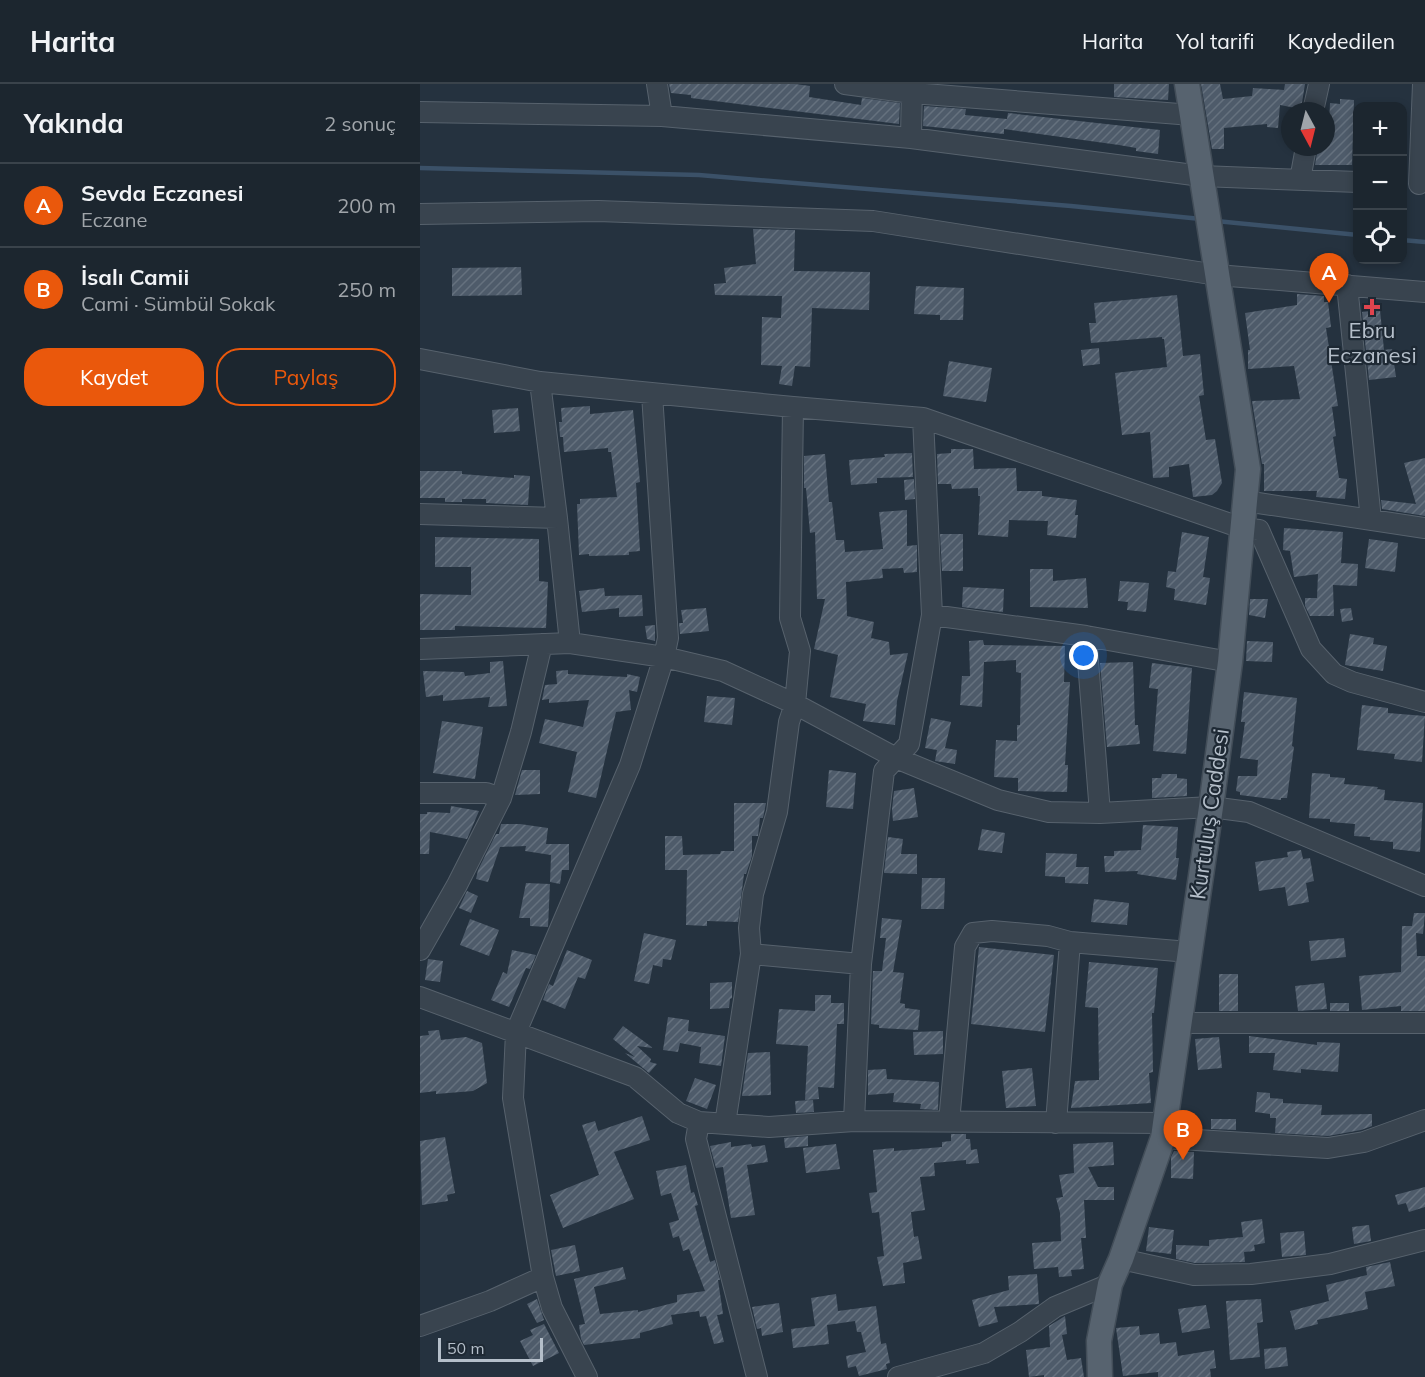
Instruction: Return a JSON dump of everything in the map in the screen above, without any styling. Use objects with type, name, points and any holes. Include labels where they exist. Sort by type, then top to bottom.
[{"type":"main road","name":"Kurtuluş Caddesi","points":[[1100,1377],[1099,1341],[1110,1284],[1121,1259],[1164,1131],[1230,662],[1248,469],[1187,84]]},
{"type":"street","points":[[657,84],[662,116]]},
{"type":"street","points":[[845,84],[912,88],[1192,115]]},
{"type":"street","points":[[1315,102],[1319,84]]},
{"type":"street","points":[[1415,184],[1423,84]]},
{"type":"street","points":[[911,138],[912,88]]},
{"type":"street","points":[[420,112],[662,116],[911,138],[1203,185],[1300,180],[1353,182]]},
{"type":"street","points":[[1300,180],[1304,156]]},
{"type":"street","points":[[420,214],[598,211],[873,221],[1217,275],[1425,292]]},
{"type":"street","points":[[1347,285],[1371,520]]},
{"type":"street","points":[[420,359],[540,382],[923,418],[1242,528],[1260,530],[1311,649],[1334,674],[1352,682],[1425,702]]},
{"type":"street","points":[[540,382],[570,643]]},
{"type":"street","points":[[586,1377],[552,1308],[543,1277],[513,1098],[516,1032],[630,765],[664,657],[668,638],[652,394]]},
{"type":"street","points":[[725,1124],[751,954],[749,928],[753,894],[777,812],[789,722],[795,704],[800,651],[790,618],[793,407]]},
{"type":"street","points":[[854,1121],[861,964],[884,771],[909,744],[932,615],[923,418]]},
{"type":"street","points":[[1245,501],[1425,528]]},
{"type":"street","points":[[420,514],[557,518]]},
{"type":"street","points":[[932,615],[1086,636],[1230,662]]},
{"type":"street","points":[[1086,636],[1100,813]]},
{"type":"street","points":[[420,649],[570,643],[664,657],[723,671],[795,704],[896,758],[998,800],[1049,812],[1100,813],[1211,807],[1249,812],[1425,886]]},
{"type":"street","points":[[420,950],[458,885],[501,798],[521,732],[542,644]]},
{"type":"street","points":[[420,793],[486,793],[501,798]]},
{"type":"street","points":[[949,1122],[965,947],[973,933],[1048,936],[1070,942],[1189,952]]},
{"type":"street","points":[[1056,1123],[1070,942]]},
{"type":"street","points":[[751,954],[861,964]]},
{"type":"street","points":[[420,997],[634,1077],[678,1113],[699,1122],[770,1127],[854,1121],[1056,1123],[1164,1131],[1328,1148],[1364,1142],[1425,1120]]},
{"type":"street","points":[[1179,1023],[1425,1023]]},
{"type":"street","points":[[699,1122],[696,1139],[757,1377]]},
{"type":"street","points":[[1121,1259],[1194,1275],[1251,1274],[1330,1264],[1425,1240]]},
{"type":"street","points":[[420,1326],[490,1301],[543,1277]]},
{"type":"street","points":[[898,1377],[984,1353],[1020,1332],[1055,1306],[1110,1284]]},
{"type":"building","points":[[669,84],[810,86],[809,97],[861,105],[862,98],[900,103],[899,124],[691,98],[691,95],[671,93]]},
{"type":"building","points":[[1114,84],[1169,84],[1168,100],[1114,97]]},
{"type":"building","points":[[1201,84],[1220,84],[1223,99],[1252,96],[1253,88],[1284,90],[1285,84],[1305,84],[1302,102],[1281,102],[1278,128],[1267,127],[1267,124],[1224,128],[1224,149],[1212,149]]},
{"type":"building","points":[[1340,99],[1354,100],[1352,165],[1315,165],[1316,156],[1335,156],[1335,104],[1340,104]]},
{"type":"building","points":[[924,106],[966,109],[965,115],[1007,119],[1008,113],[1160,130],[1158,154],[1136,151],[1136,148],[1119,145],[1004,129],[1004,134],[923,126]]},
{"type":"building","points":[[753,229],[795,230],[794,271],[870,272],[869,310],[812,308],[810,367],[795,366],[792,386],[779,384],[782,366],[761,365],[762,317],[781,318],[782,296],[715,295],[714,284],[726,283],[724,268],[756,264]]},
{"type":"building","points":[[521,267],[522,295],[452,296],[452,268]]},
{"type":"building","points":[[916,286],[964,288],[963,320],[940,320],[940,315],[914,314]]},
{"type":"building","points":[[1297,294],[1324,296],[1324,302],[1328,302],[1331,327],[1326,328],[1338,406],[1332,407],[1336,436],[1333,437],[1339,478],[1347,479],[1345,499],[1316,497],[1317,491],[1264,491],[1264,464],[1262,464],[1252,401],[1300,399],[1294,366],[1248,369],[1248,350],[1250,350],[1245,313],[1297,305]]},
{"type":"building","points":[[1177,295],[1183,356],[1200,354],[1204,395],[1199,396],[1206,440],[1215,439],[1222,483],[1212,495],[1193,497],[1189,464],[1169,467],[1169,477],[1153,478],[1150,432],[1122,435],[1115,373],[1167,367],[1164,339],[1162,337],[1091,343],[1089,323],[1096,323],[1094,303]]},
{"type":"building","points":[[1380,310],[1384,350],[1392,349],[1396,377],[1369,380],[1362,312]]},
{"type":"building","points":[[1099,348],[1100,364],[1083,366],[1081,350]]},
{"type":"building","points":[[949,361],[992,368],[986,402],[943,396]]},
{"type":"building","points":[[590,406],[590,414],[633,410],[640,482],[636,483],[640,551],[629,552],[629,555],[579,555],[577,504],[580,504],[580,499],[617,497],[611,452],[608,452],[608,448],[564,452],[563,437],[560,437],[561,408]]},
{"type":"building","points":[[518,408],[520,431],[494,433],[492,410]]},
{"type":"building","points":[[951,449],[973,449],[974,469],[1016,468],[1017,491],[1042,491],[1042,496],[1077,500],[1076,538],[1047,535],[1048,521],[1009,520],[1008,537],[978,535],[980,496],[978,496],[978,488],[952,489],[951,484],[938,484],[937,454],[951,453]]},
{"type":"building","points":[[912,453],[913,477],[877,478],[877,483],[851,485],[849,460],[885,457],[884,454]]},
{"type":"building","points":[[825,454],[829,502],[832,502],[836,540],[844,540],[845,552],[883,549],[879,512],[907,510],[907,546],[917,545],[917,572],[904,573],[903,568],[882,569],[883,578],[846,582],[847,616],[874,622],[871,638],[889,642],[890,655],[908,653],[897,701],[895,725],[863,721],[866,704],[830,697],[838,655],[814,649],[825,599],[817,599],[815,532],[810,533],[806,488],[804,488],[804,456]]},
{"type":"building","points":[[1425,458],[1425,516],[1382,509],[1381,500],[1416,504],[1404,463]]},
{"type":"building","points":[[420,471],[462,471],[462,474],[514,478],[514,475],[530,476],[528,505],[486,503],[486,499],[445,502],[445,498],[420,498]]},
{"type":"building","points":[[914,479],[915,499],[905,500],[904,480]]},
{"type":"building","points":[[1284,528],[1343,532],[1341,563],[1358,564],[1357,586],[1333,585],[1334,616],[1310,616],[1305,606],[1305,598],[1317,598],[1318,574],[1294,577],[1290,551],[1283,550]]},
{"type":"building","points":[[1182,532],[1209,537],[1203,577],[1210,578],[1206,605],[1174,600],[1175,589],[1166,587],[1168,571],[1176,572]]},
{"type":"building","points":[[940,534],[963,534],[963,571],[942,571]]},
{"type":"building","points":[[435,537],[539,539],[539,581],[548,582],[546,628],[455,626],[455,630],[420,630],[420,594],[471,595],[471,567],[435,567]]},
{"type":"building","points":[[1369,539],[1398,543],[1395,572],[1365,568]]},
{"type":"building","points":[[1030,569],[1053,569],[1053,581],[1086,578],[1088,608],[1030,607]]},
{"type":"building","points":[[1120,581],[1149,583],[1146,612],[1127,610],[1128,602],[1118,601]]},
{"type":"building","points":[[963,587],[1004,589],[1003,612],[962,607]]},
{"type":"building","points":[[604,588],[605,596],[642,595],[643,616],[619,617],[619,608],[582,612],[579,591]]},
{"type":"building","points":[[1250,599],[1268,599],[1265,618],[1249,615]]},
{"type":"building","points":[[706,608],[709,631],[680,634],[679,623],[683,623],[681,610]]},
{"type":"building","points":[[1351,608],[1353,620],[1342,622],[1340,609]]},
{"type":"building","points":[[655,625],[655,641],[647,639],[645,626]]},
{"type":"building","points":[[1350,634],[1374,638],[1373,644],[1387,646],[1383,671],[1345,665]]},
{"type":"building","points":[[983,640],[984,645],[1065,646],[1064,682],[1070,682],[1065,765],[1068,765],[1067,792],[1018,791],[1018,778],[994,777],[996,740],[1017,741],[1017,725],[1020,725],[1021,673],[1016,672],[1016,660],[984,662],[982,707],[960,705],[962,676],[970,676],[969,641]]},
{"type":"building","points":[[1247,641],[1273,642],[1272,662],[1246,661]]},
{"type":"building","points":[[503,661],[507,706],[488,707],[490,697],[443,701],[443,695],[426,697],[423,671],[464,672],[465,676],[490,673],[490,662]]},
{"type":"building","points":[[1133,662],[1135,725],[1138,725],[1140,744],[1107,747],[1100,663]]},
{"type":"building","points":[[1152,663],[1192,668],[1186,754],[1153,751],[1158,689],[1149,688]]},
{"type":"building","points":[[568,670],[568,674],[627,677],[627,674],[640,677],[637,692],[629,690],[631,710],[616,712],[596,798],[568,792],[577,752],[539,743],[545,719],[583,727],[589,700],[549,703],[549,699],[542,700],[545,685],[557,684],[556,671]]},
{"type":"building","points":[[1244,692],[1297,698],[1292,746],[1294,747],[1287,798],[1281,798],[1281,800],[1240,795],[1240,792],[1236,791],[1238,776],[1257,776],[1258,760],[1240,758],[1245,722],[1241,722]]},
{"type":"building","points":[[707,696],[735,698],[732,725],[704,722]]},
{"type":"building","points":[[1362,705],[1388,708],[1388,713],[1425,716],[1422,762],[1394,759],[1395,754],[1357,750]]},
{"type":"building","points":[[931,718],[951,722],[945,748],[957,750],[955,764],[935,761],[937,750],[925,748]]},
{"type":"building","points":[[442,721],[483,727],[475,779],[433,773]]},
{"type":"building","points":[[522,770],[540,770],[540,794],[515,795]]},
{"type":"building","points":[[829,770],[856,773],[853,809],[826,807]]},
{"type":"building","points":[[1312,773],[1345,778],[1344,784],[1378,787],[1377,789],[1385,790],[1384,800],[1423,803],[1420,852],[1393,849],[1393,842],[1354,836],[1355,824],[1309,818]]},
{"type":"building","points":[[1162,774],[1177,774],[1177,778],[1187,779],[1187,796],[1152,798],[1152,778],[1161,778]]},
{"type":"building","points":[[914,788],[918,817],[893,821],[894,791]]},
{"type":"building","points":[[734,803],[766,803],[763,818],[760,818],[758,836],[752,836],[752,856],[746,874],[744,874],[738,922],[707,921],[707,926],[686,925],[687,870],[665,870],[665,836],[682,836],[683,855],[720,854],[721,851],[734,851]]},
{"type":"building","points":[[451,806],[479,811],[467,839],[430,832],[429,854],[420,854],[420,814],[450,813]]},
{"type":"building","points":[[501,824],[548,828],[546,844],[569,844],[569,870],[562,870],[560,884],[550,882],[551,855],[525,851],[526,846],[500,847],[488,882],[476,879],[478,870],[496,834],[499,834]]},
{"type":"building","points":[[1143,825],[1178,827],[1176,858],[1179,858],[1176,880],[1137,874],[1138,871],[1105,872],[1104,856],[1114,856],[1114,851],[1141,850]]},
{"type":"building","points":[[982,829],[1005,833],[1002,853],[978,850]]},
{"type":"building","points":[[888,837],[903,839],[901,854],[917,854],[917,874],[884,873]]},
{"type":"building","points":[[1301,850],[1303,859],[1310,858],[1314,881],[1306,883],[1309,902],[1288,906],[1285,887],[1259,891],[1255,862],[1288,857],[1287,852]]},
{"type":"building","points":[[1046,853],[1077,854],[1076,867],[1089,867],[1088,884],[1065,883],[1065,877],[1045,876]]},
{"type":"building","points":[[922,878],[945,878],[944,909],[921,909]]},
{"type":"building","points":[[526,883],[550,884],[548,927],[530,926],[530,918],[519,918]]},
{"type":"building","points":[[467,891],[478,896],[471,913],[459,908]]},
{"type":"building","points":[[1094,899],[1129,903],[1127,925],[1091,922]]},
{"type":"building","points":[[1414,913],[1425,913],[1423,934],[1416,933],[1417,956],[1425,956],[1425,1011],[1401,1011],[1401,1006],[1362,1010],[1359,976],[1401,972],[1402,926],[1412,926]]},
{"type":"building","points":[[882,918],[902,920],[893,972],[904,973],[900,1003],[905,1004],[905,1008],[920,1010],[918,1030],[879,1028],[879,1025],[871,1024],[873,971],[882,971],[886,938],[880,938]]},
{"type":"building","points":[[470,919],[499,930],[489,956],[460,945]]},
{"type":"building","points":[[644,933],[676,940],[671,960],[663,959],[662,967],[653,965],[649,984],[634,981]]},
{"type":"building","points":[[1344,938],[1346,957],[1311,961],[1309,941]]},
{"type":"building","points":[[979,947],[1054,955],[1045,1032],[971,1024]]},
{"type":"building","points":[[512,950],[536,955],[530,969],[526,968],[509,1007],[491,1000],[503,972],[507,974]]},
{"type":"building","points":[[567,950],[592,960],[585,979],[578,977],[565,1009],[543,1000],[549,984],[553,986]]},
{"type":"building","points":[[428,959],[443,961],[440,982],[425,980]]},
{"type":"building","points":[[1089,962],[1158,968],[1154,1013],[1152,1013],[1153,1072],[1149,1073],[1151,1103],[1071,1108],[1075,1081],[1099,1080],[1098,1008],[1085,1007]]},
{"type":"building","points":[[1219,974],[1238,974],[1238,1011],[1219,1011]]},
{"type":"building","points":[[732,982],[732,998],[729,1008],[710,1009],[710,983]]},
{"type":"building","points":[[1324,983],[1327,1009],[1298,1011],[1295,986]]},
{"type":"building","points":[[815,995],[831,995],[831,1003],[844,1003],[844,1024],[837,1024],[834,1088],[818,1087],[819,1099],[805,1100],[808,1046],[776,1044],[779,1009],[815,1011]]},
{"type":"building","points":[[1330,1003],[1349,1003],[1349,1011],[1330,1011]]},
{"type":"building","points":[[668,1017],[689,1020],[688,1031],[725,1036],[721,1066],[699,1063],[701,1047],[680,1043],[678,1052],[663,1050]]},
{"type":"building","points":[[623,1026],[653,1048],[637,1046],[651,1059],[650,1062],[657,1064],[649,1073],[625,1053],[635,1057],[613,1039]]},
{"type":"building","points":[[439,1030],[441,1040],[466,1037],[482,1043],[487,1083],[473,1091],[420,1093],[420,1036],[429,1035],[428,1031]]},
{"type":"building","points":[[943,1031],[943,1054],[914,1055],[913,1032]]},
{"type":"building","points":[[1249,1036],[1317,1045],[1317,1042],[1340,1043],[1338,1072],[1301,1069],[1301,1073],[1273,1070],[1275,1053],[1249,1053]]},
{"type":"building","points":[[1219,1037],[1222,1068],[1198,1070],[1195,1039]]},
{"type":"building","points":[[770,1052],[771,1095],[742,1096],[748,1053]]},
{"type":"building","points":[[1032,1068],[1036,1106],[1006,1108],[1002,1071]]},
{"type":"building","points":[[886,1069],[887,1079],[939,1082],[938,1110],[920,1109],[921,1104],[893,1102],[894,1093],[868,1095],[868,1070]]},
{"type":"building","points":[[695,1078],[716,1085],[707,1109],[686,1101]]},
{"type":"building","points":[[1257,1092],[1270,1093],[1270,1098],[1283,1099],[1283,1103],[1322,1105],[1321,1115],[1372,1114],[1372,1126],[1328,1136],[1275,1133],[1276,1118],[1270,1118],[1270,1114],[1255,1112]]},
{"type":"building","points":[[813,1100],[814,1112],[796,1113],[795,1101]]},
{"type":"building","points":[[642,1116],[650,1140],[614,1152],[634,1199],[563,1228],[550,1195],[599,1175],[582,1125],[595,1121],[598,1131]]},
{"type":"building","points":[[1211,1119],[1236,1119],[1236,1130],[1211,1129]]},
{"type":"building","points":[[951,1134],[966,1134],[966,1139],[970,1139],[971,1150],[977,1149],[979,1163],[966,1164],[966,1160],[934,1163],[935,1176],[920,1177],[925,1210],[911,1212],[914,1237],[918,1236],[922,1259],[903,1263],[905,1283],[883,1286],[877,1257],[884,1256],[879,1212],[872,1213],[869,1193],[877,1192],[873,1150],[894,1148],[894,1151],[942,1147],[942,1142],[951,1141]]},
{"type":"building","points":[[808,1136],[808,1146],[785,1148],[784,1138]]},
{"type":"building","points":[[445,1137],[455,1193],[447,1195],[448,1201],[422,1205],[420,1141]]},
{"type":"building","points":[[731,1142],[731,1147],[751,1144],[752,1147],[765,1145],[768,1162],[747,1165],[755,1215],[731,1218],[723,1167],[716,1168],[710,1146]]},
{"type":"building","points":[[1113,1142],[1114,1165],[1088,1167],[1098,1187],[1114,1187],[1114,1200],[1084,1200],[1086,1238],[1081,1238],[1084,1269],[1071,1270],[1072,1276],[1059,1277],[1058,1267],[1034,1269],[1032,1243],[1061,1241],[1060,1213],[1056,1198],[1063,1197],[1059,1175],[1074,1173],[1073,1144]]},
{"type":"building","points":[[836,1144],[840,1169],[806,1173],[803,1148]]},
{"type":"building","points":[[1174,1151],[1194,1152],[1193,1179],[1171,1178],[1171,1157]]},
{"type":"building","points":[[686,1165],[691,1193],[694,1192],[698,1205],[695,1206],[710,1262],[715,1260],[720,1280],[718,1280],[723,1314],[717,1315],[724,1342],[714,1344],[706,1316],[700,1317],[699,1311],[671,1315],[673,1324],[640,1333],[640,1338],[584,1345],[579,1325],[585,1324],[574,1279],[623,1267],[626,1279],[594,1287],[600,1314],[638,1310],[638,1312],[677,1302],[677,1295],[705,1291],[689,1249],[683,1251],[679,1236],[673,1238],[669,1223],[679,1220],[671,1193],[661,1196],[656,1171]]},
{"type":"building","points":[[1425,1187],[1425,1207],[1409,1212],[1406,1203],[1398,1205],[1395,1195]]},
{"type":"building","points":[[1262,1219],[1265,1243],[1254,1245],[1255,1251],[1244,1252],[1245,1262],[1195,1263],[1176,1259],[1176,1245],[1209,1246],[1209,1240],[1243,1237],[1241,1222]]},
{"type":"building","points":[[1369,1225],[1371,1241],[1354,1244],[1352,1227]]},
{"type":"building","points":[[1149,1227],[1174,1230],[1171,1254],[1146,1251]]},
{"type":"building","points":[[1304,1231],[1306,1255],[1282,1257],[1280,1233]]},
{"type":"building","points":[[575,1245],[580,1271],[556,1276],[551,1250]]},
{"type":"building","points":[[1390,1262],[1395,1286],[1365,1292],[1368,1309],[1317,1320],[1318,1324],[1295,1330],[1290,1311],[1329,1301],[1326,1285],[1367,1275],[1366,1267]]},
{"type":"building","points":[[1037,1274],[1039,1304],[994,1307],[998,1322],[979,1327],[972,1300],[1009,1290],[1008,1276]]},
{"type":"building","points":[[836,1294],[838,1311],[876,1306],[881,1344],[886,1343],[890,1363],[886,1364],[887,1369],[859,1376],[856,1366],[848,1368],[846,1356],[866,1352],[861,1332],[857,1332],[855,1321],[827,1325],[829,1344],[793,1348],[791,1329],[815,1326],[811,1298]]},
{"type":"building","points":[[537,1299],[544,1320],[537,1323],[527,1304]]},
{"type":"building","points":[[1261,1299],[1263,1322],[1257,1323],[1260,1357],[1230,1360],[1226,1301]]},
{"type":"building","points":[[779,1303],[783,1332],[762,1336],[761,1328],[757,1329],[752,1307]]},
{"type":"building","points":[[1206,1305],[1210,1328],[1182,1333],[1178,1309]]},
{"type":"building","points":[[1065,1316],[1067,1334],[1062,1335],[1067,1360],[1081,1358],[1084,1377],[1044,1377],[1044,1375],[1029,1377],[1026,1350],[1050,1347],[1049,1326]]},
{"type":"building","points":[[544,1324],[559,1353],[533,1366],[520,1341],[533,1335],[530,1330]]},
{"type":"building","points":[[1139,1326],[1140,1335],[1159,1333],[1160,1344],[1176,1342],[1178,1356],[1214,1350],[1216,1368],[1210,1369],[1211,1377],[1158,1377],[1158,1372],[1123,1376],[1116,1328]]},
{"type":"building","points":[[1286,1347],[1288,1366],[1265,1369],[1264,1349]]},
{"type":"waterway","points":[[420,168],[699,175],[1201,219]]},
{"type":"waterway","points":[[1216,221],[1353,235]]},
{"type":"waterway","points":[[1407,240],[1425,242]]},
{"type":"place","name":"Sevda Eczanesi","points":[[1329,303]]},
{"type":"place","name":"Ebru Eczanesi","points":[[1372,307]]},
{"type":"place","name":"İsalı Camii","points":[[1183,1160]]}]
